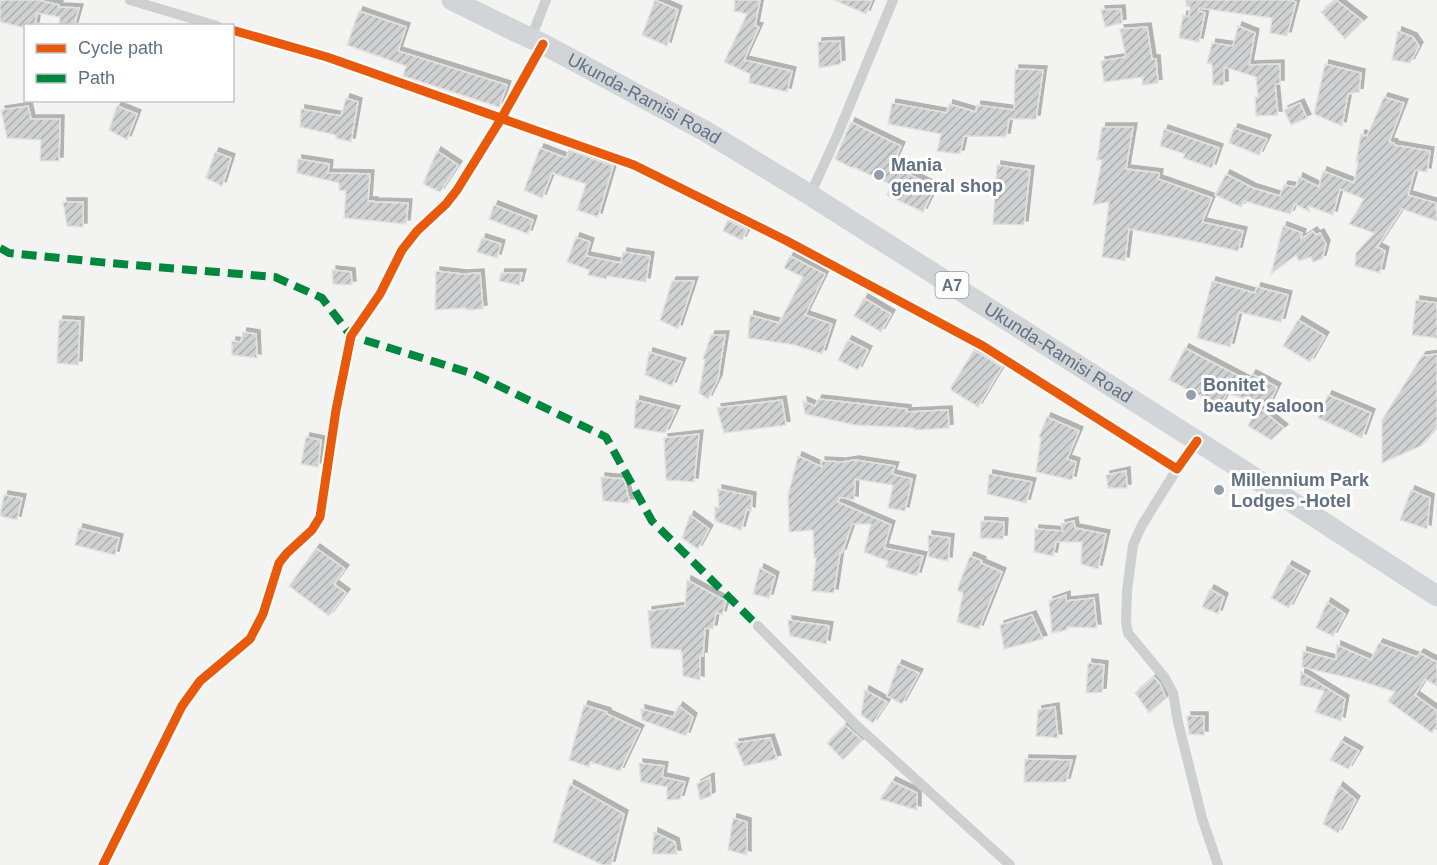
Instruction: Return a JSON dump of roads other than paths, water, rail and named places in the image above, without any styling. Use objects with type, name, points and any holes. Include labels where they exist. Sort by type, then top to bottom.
[{"type":"highway","name":"Ukunda-Ramisi Road","points":[[452,0],[537,41],[705,131],[810,195],[1437,596]]},
{"type":"street","points":[[130,0],[210,24]]},
{"type":"street","points":[[103,865],[183,706],[200,681],[250,639],[262,614],[279,563],[312,530],[320,517],[336,410],[351,336],[380,294],[402,250],[417,231],[458,190],[501,119],[537,41],[546,0]]},
{"type":"street","points":[[810,195],[893,0]]},
{"type":"street","points":[[234,31],[327,57],[634,165],[787,241],[983,346],[1177,469]]},
{"type":"street","points":[[1197,441],[1142,525],[1133,545],[1127,591],[1126,622],[1128,633],[1165,678],[1173,693],[1202,818],[1218,865]]},
{"type":"street","points":[[758,626],[857,726],[1010,865]]},
{"type":"place","name":"Mania general shop","points":[[879,175]]},
{"type":"place","name":"Bonitet beauty saloon","points":[[1191,395]]},
{"type":"place","name":"Millennium Park Lodges -Hotel","points":[[1219,490]]}]
